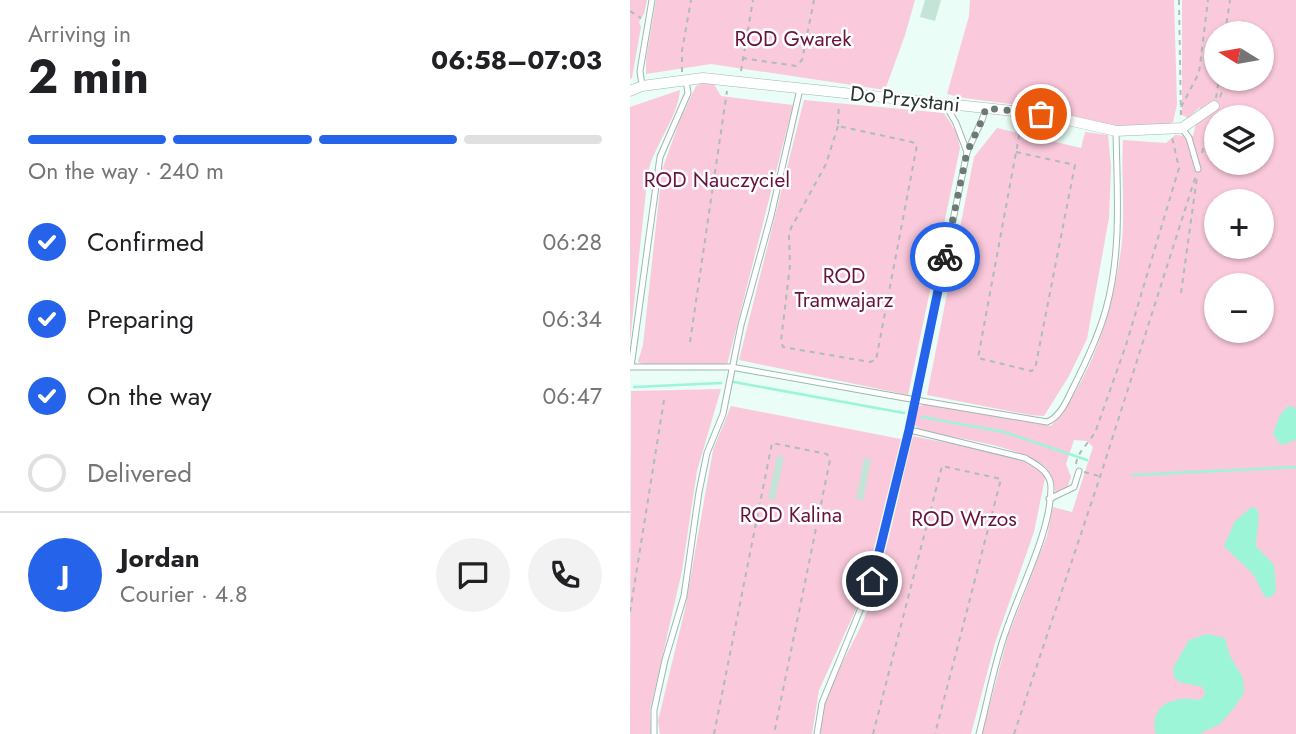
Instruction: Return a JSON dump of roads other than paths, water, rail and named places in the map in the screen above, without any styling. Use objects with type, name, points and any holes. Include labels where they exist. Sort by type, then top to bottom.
[{"type":"street","name":"Do Przystani","points":[[630,91],[642,86],[703,78],[1024,112],[1116,131],[1182,128]]},
{"type":"street","points":[[1182,128],[1204,113]]},
{"type":"lane","points":[[642,86],[640,71],[652,0]]},
{"type":"lane","points":[[686,80],[688,93],[660,157],[630,369],[731,367],[1047,422],[1062,409],[1088,357],[1106,308],[1116,247],[1116,131]]},
{"type":"lane","points":[[654,734],[654,710],[684,596],[707,453],[723,414],[731,367],[771,216],[800,89]]},
{"type":"lane","points":[[944,103],[956,123],[967,152]]},
{"type":"lane","points":[[817,734],[826,691],[863,608],[872,581],[916,400],[967,152],[986,108]]},
{"type":"lane","points":[[1182,128],[1189,138],[1198,169]]},
{"type":"lane","points":[[909,430],[1025,458],[1049,476],[1051,488],[1043,534],[1005,632],[979,734]]},
{"type":"lane","points":[[1049,499],[1074,487],[1082,472]]},
{"type":"waterway","points":[[734,382],[904,413]]},
{"type":"waterway","points":[[634,387],[721,383]]},
{"type":"waterway","points":[[922,417],[1004,432],[1087,460]]},
{"type":"waterway","points":[[1133,475],[1296,467]]},
{"type":"park label","name":"ROD Gwarek","points":[[793,39]]},
{"type":"park label","name":"ROD Nauczyciel","points":[[717,180]]},
{"type":"park label","name":"ROD Tramwajarz","points":[[844,288]]},
{"type":"park label","name":"ROD Kalina","points":[[791,515]]},
{"type":"park label","name":"ROD Wrzos","points":[[964,519]]}]
